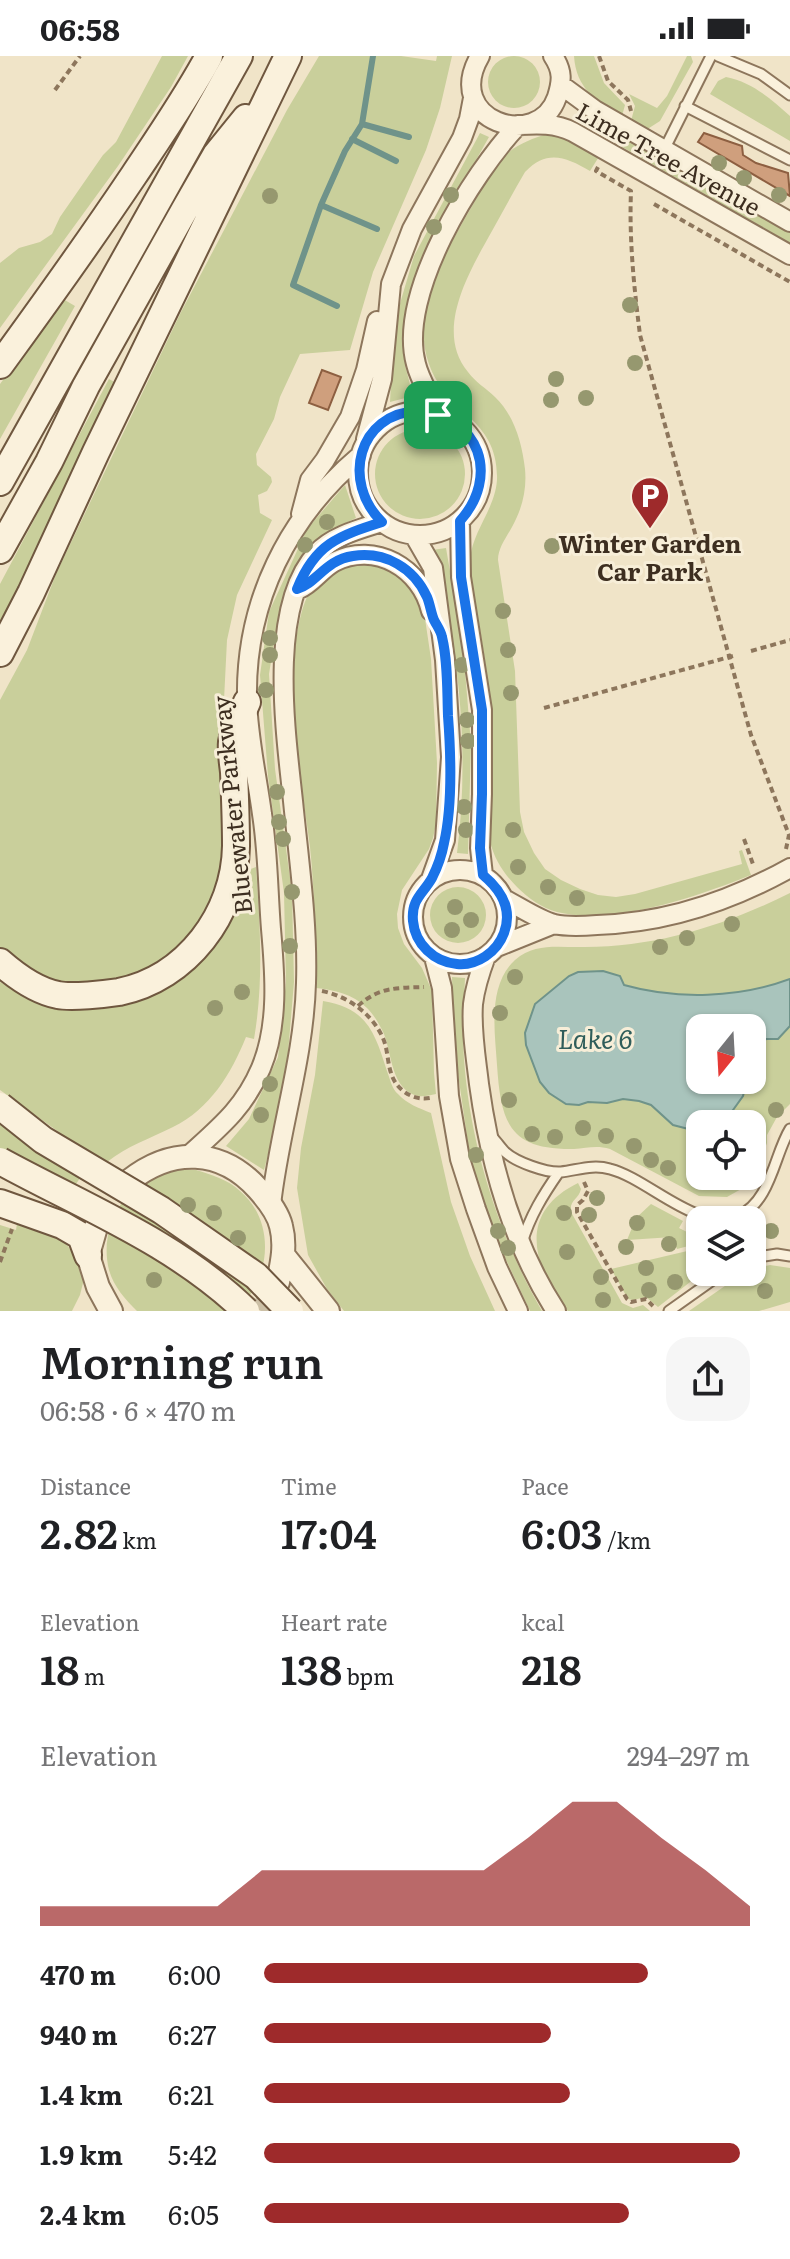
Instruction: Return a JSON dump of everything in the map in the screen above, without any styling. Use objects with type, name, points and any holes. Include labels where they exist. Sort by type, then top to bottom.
[{"type":"main road","points":[[0,365],[111,209],[209,56]]},
{"type":"main road","points":[[0,482],[239,56]]},
{"type":"main road","points":[[0,550],[49,462],[86,386],[216,155],[283,64]]},
{"type":"main road","points":[[0,653],[283,64]]},
{"type":"main road","points":[[0,962],[31,984],[59,996],[96,995],[129,989],[159,977],[198,946],[222,910],[234,872],[236,844],[232,740],[247,702]]},
{"type":"main road","points":[[0,1106],[43,1140],[161,1210],[256,1276],[290,1311]]},
{"type":"main road","points":[[0,1161],[152,1240],[246,1311]]},
{"type":"main road","points":[[6,1213],[62,1225],[81,1236],[88,1255]]},
{"type":"street","points":[[298,522],[310,480],[346,426],[356,401],[378,318],[412,229],[462,138],[473,98],[472,76],[480,56]]},
{"type":"street","points":[[438,415],[415,363],[413,325],[434,253],[495,149],[518,125],[537,121],[555,104],[558,66]]},
{"type":"street","name":"Lime Tree Avenue","points":[[558,66],[595,110],[790,222]]},
{"type":"street","name":"Lime Tree Avenue","points":[[473,98],[485,116],[502,123],[545,124],[573,132],[790,255]]},
{"type":"street","points":[[363,450],[380,426],[401,414],[418,411],[449,419],[465,431],[479,454],[479,491],[471,509],[460,521],[440,532],[402,533],[382,522],[367,504],[360,487],[358,475],[363,450],[382,379],[391,284]]},
{"type":"street","name":"Bluewater Parkway","points":[[188,1156],[226,1123],[243,1103],[263,1064],[271,1028],[275,987],[263,816],[247,702],[250,653],[257,612],[278,558],[298,522],[337,475],[363,450]]},
{"type":"street","points":[[460,521],[461,577],[482,710],[480,848],[483,875]]},
{"type":"street","points":[[271,1205],[298,1058],[306,987],[307,941],[284,727],[283,683],[293,599],[305,569],[318,551],[338,539],[382,522]]},
{"type":"street","points":[[414,535],[433,568],[448,716],[450,784],[445,840],[431,879]]},
{"type":"street","points":[[297,589],[307,586],[321,570],[343,558],[364,555],[385,558],[415,578],[427,596],[433,618],[442,634]]},
{"type":"street","points":[[556,1311],[521,1246],[501,1191],[485,1128],[473,1004],[477,980],[492,952],[504,936],[507,911],[504,899],[496,886],[483,875],[457,870],[431,879],[414,903],[415,933],[423,947],[434,957],[460,965],[474,962],[492,952],[554,924],[612,925],[670,915],[733,897],[783,864]]},
{"type":"street","points":[[504,899],[554,924]]},
{"type":"street","points":[[434,957],[442,988],[449,1096],[460,1159],[486,1238],[518,1311]]},
{"type":"street","points":[[129,1181],[150,1166],[188,1156],[212,1159],[234,1169],[253,1183],[271,1205],[281,1224],[284,1256],[278,1282]]},
{"type":"street","points":[[96,1227],[88,1255],[98,1287],[111,1311]]},
{"type":"street","points":[[284,1256],[328,1311]]},
{"type":"street","points":[[88,1311],[98,1287]]},
{"type":"lane","points":[[469,56],[472,76]]},
{"type":"lane","points":[[664,150],[711,56]]},
{"type":"lane","points":[[718,56],[761,74],[790,95]]},
{"type":"lane","points":[[685,106],[790,160]]},
{"type":"lane","points":[[485,1128],[507,1154],[535,1167],[559,1172],[587,1168],[612,1169],[694,1213],[712,1218],[729,1218],[743,1213],[756,1202],[790,1129]]},
{"type":"lane","points":[[521,1246],[533,1212],[559,1172]]},
{"type":"lane","points":[[766,1256],[790,1256]]},
{"type":"lane","points":[[669,1311],[704,1286]]},
{"type":"path","points":[[55,90],[80,56]]},
{"type":"path","points":[[599,56],[607,79],[630,104],[628,117]]},
{"type":"path","points":[[604,157],[596,171],[633,192],[630,221],[632,275],[640,335],[751,735],[789,835],[783,864]]},
{"type":"path","points":[[654,204],[790,282]]},
{"type":"path","points":[[751,651],[790,640]]},
{"type":"path","points":[[544,708],[731,657]]},
{"type":"path","points":[[744,839],[755,869],[766,864]]},
{"type":"path","points":[[358,1006],[371,994],[394,988],[442,988]]},
{"type":"path","points":[[320,990],[334,993],[358,1006],[381,1033],[389,1055],[391,1073],[400,1089],[419,1100],[438,1097]]},
{"type":"path","points":[[584,1182],[588,1191],[577,1205],[577,1212],[627,1299],[631,1302],[646,1299],[653,1306]]},
{"type":"path","points":[[0,1262],[9,1240],[6,1213]]},
{"type":"green space","points":[[162,56],[188,56],[118,166],[0,328],[0,263],[19,248],[40,242],[52,234],[60,217],[103,155],[116,142]]},
{"type":"green space","points":[[319,56],[401,56],[436,61],[437,56],[452,56],[426,150],[373,272],[350,350],[300,354],[256,454],[257,465],[271,477],[272,482],[267,491],[258,495],[260,513],[272,520],[237,595],[227,640],[224,700],[230,840],[207,922],[144,978],[67,988],[0,959],[0,700],[27,650],[56,574],[180,314],[287,110]]},
{"type":"green space","points":[[514,56],[533,63],[540,82],[533,101],[514,108],[495,101],[488,82],[495,63]]},
{"type":"green space","points":[[574,56],[594,56],[604,83],[625,105],[622,116],[589,93],[579,77]]},
{"type":"green space","points":[[687,56],[691,56],[693,62],[660,121],[646,130],[631,121],[635,106],[629,94],[657,108],[667,96]]},
{"type":"green space","points":[[726,77],[753,87],[790,116],[790,141],[710,94],[718,81]]},
{"type":"green space","points":[[480,133],[489,137],[422,256],[405,316],[405,365],[413,396],[390,402],[394,324],[414,256]]},
{"type":"green space","points":[[547,134],[562,135],[600,155],[590,171],[565,159],[549,158],[525,172],[466,281],[455,319],[454,338],[458,355],[468,372],[507,412],[524,459],[523,499],[498,560],[515,671],[520,812],[524,832],[545,869],[561,880],[598,895],[616,897],[635,894],[742,864],[739,851],[742,850],[751,875],[682,900],[604,915],[579,915],[546,908],[521,891],[508,877],[492,848],[489,829],[492,724],[470,559],[475,538],[495,491],[495,459],[481,429],[437,381],[424,343],[424,322],[435,279],[490,175],[498,162],[513,149]]},
{"type":"green space","points":[[622,136],[790,230],[790,243],[617,144]]},
{"type":"green space","points":[[63,299],[75,306],[0,439],[0,384]]},
{"type":"green space","points":[[109,379],[116,383],[33,564],[0,625],[0,584]]},
{"type":"green space","points":[[420,429],[437,433],[452,442],[461,457],[465,474],[461,491],[452,506],[437,515],[420,519],[403,515],[388,506],[379,491],[375,474],[379,457],[388,442],[403,433]]},
{"type":"green space","points":[[345,485],[356,518],[333,529],[303,554],[279,612],[269,674],[275,769],[292,892],[294,982],[288,1053],[264,1170],[226,1146],[249,1119],[278,1057],[286,982],[284,893],[268,776],[260,675],[269,612],[307,529]]},
{"type":"green space","points":[[446,548],[463,646],[471,744],[468,854],[457,853],[463,764],[460,705],[453,645],[440,574],[432,550]]},
{"type":"green space","points":[[358,560],[400,571],[423,605],[431,659],[437,763],[436,824],[429,849],[402,890],[397,914],[404,944],[422,968],[432,991],[436,1094],[425,1096],[418,1096],[402,1087],[384,1034],[367,1008],[356,999],[316,988],[312,865],[292,711],[294,656],[302,612],[316,582],[339,567]]},
{"type":"green space","points":[[256,867],[260,974],[254,1039],[246,1037],[226,1077],[198,1111],[107,1162],[98,1159],[0,1090],[0,982],[39,1001],[75,1008],[110,1007],[144,998],[174,983],[200,962],[222,936],[238,905],[248,870]]},
{"type":"green space","points":[[458,887],[477,896],[486,915],[477,934],[458,943],[439,934],[430,915],[439,896]]},
{"type":"green space","points":[[790,893],[790,1104],[777,1117],[767,1135],[766,1146],[766,1110],[686,1110],[686,1189],[610,1149],[552,1148],[522,1138],[513,1129],[502,1103],[494,1024],[500,983],[515,960],[540,948],[612,946],[665,938],[741,915]]},
{"type":"green space","points":[[452,977],[465,978],[464,1059],[480,1157],[500,1221],[542,1311],[530,1311],[494,1234],[470,1157],[454,1046]]},
{"type":"green space","points":[[323,1001],[338,1004],[360,1016],[373,1034],[396,1092],[409,1103],[431,1113],[451,1202],[470,1256],[495,1311],[344,1311],[327,1289],[308,1255],[297,1188]]},
{"type":"green space","points":[[0,1124],[29,1147],[80,1178],[74,1187],[0,1149]]},
{"type":"green space","points":[[196,1170],[235,1187],[252,1204],[260,1219],[265,1252],[256,1284],[235,1311],[137,1311],[117,1287],[109,1270],[108,1238],[112,1222],[119,1207],[141,1184],[171,1171]]},
{"type":"green space","points":[[578,1183],[581,1189],[571,1205],[571,1212],[622,1303],[633,1308],[643,1305],[650,1311],[568,1311],[554,1292],[537,1250],[539,1224],[552,1201]]},
{"type":"green space","points":[[688,1190],[739,1190],[727,1197],[699,1196]]},
{"type":"green space","points":[[651,1204],[683,1221],[679,1228],[686,1232],[686,1247],[677,1249],[673,1237],[627,1240],[636,1218]]},
{"type":"green space","points":[[18,1217],[44,1227],[59,1237],[78,1261],[85,1275],[72,1311],[0,1311],[0,1225],[16,1230]]},
{"type":"green space","points":[[686,1251],[686,1285],[658,1307],[646,1297],[628,1299],[611,1269]]},
{"type":"green space","points":[[766,1266],[790,1268],[790,1302],[759,1311],[689,1311],[725,1286],[766,1286]]},
{"type":"water","name":"Lake 6","points":[[603,971],[620,976],[624,985],[686,995],[750,990],[790,979],[790,1026],[778,1039],[766,1039],[766,1014],[686,1014],[686,1094],[744,1094],[733,1110],[686,1110],[686,1128],[673,1125],[651,1105],[639,1101],[623,1099],[607,1103],[566,1104],[549,1093],[540,1082],[526,1045],[525,1033],[535,1004],[578,972]]},
{"type":"building","points":[[704,133],[742,146],[743,155],[756,163],[788,173],[790,196],[698,142]]},
{"type":"building","points":[[322,370],[341,377],[328,410],[309,403]]},
{"type":"waterway","points":[[337,306],[293,285],[321,205],[345,151],[362,124],[373,56]]},
{"type":"waterway","points":[[362,124],[409,137]]},
{"type":"waterway","points":[[352,139],[396,161]]},
{"type":"waterway","points":[[321,205],[377,229]]},
{"type":"tunnel","points":[[261,1311],[278,1282]]},
{"type":"place","name":"Winter Garden Car Park","points":[[650,530]]},
{"type":"route","points":[[418,411],[438,415],[465,431],[479,454],[479,491],[471,509],[460,521],[461,577],[482,710],[480,848],[483,875],[496,886],[507,911],[504,936],[497,947],[474,962],[460,965],[434,957],[423,947],[415,933],[413,919],[414,903],[431,879],[444,846],[450,784],[451,757],[442,634],[433,618],[427,596],[411,573],[401,566],[385,558],[364,555],[332,563],[307,586],[297,589],[305,569],[318,551],[362,528],[382,522],[367,504],[358,475],[365,446],[377,429],[406,413],[418,411]]}]
